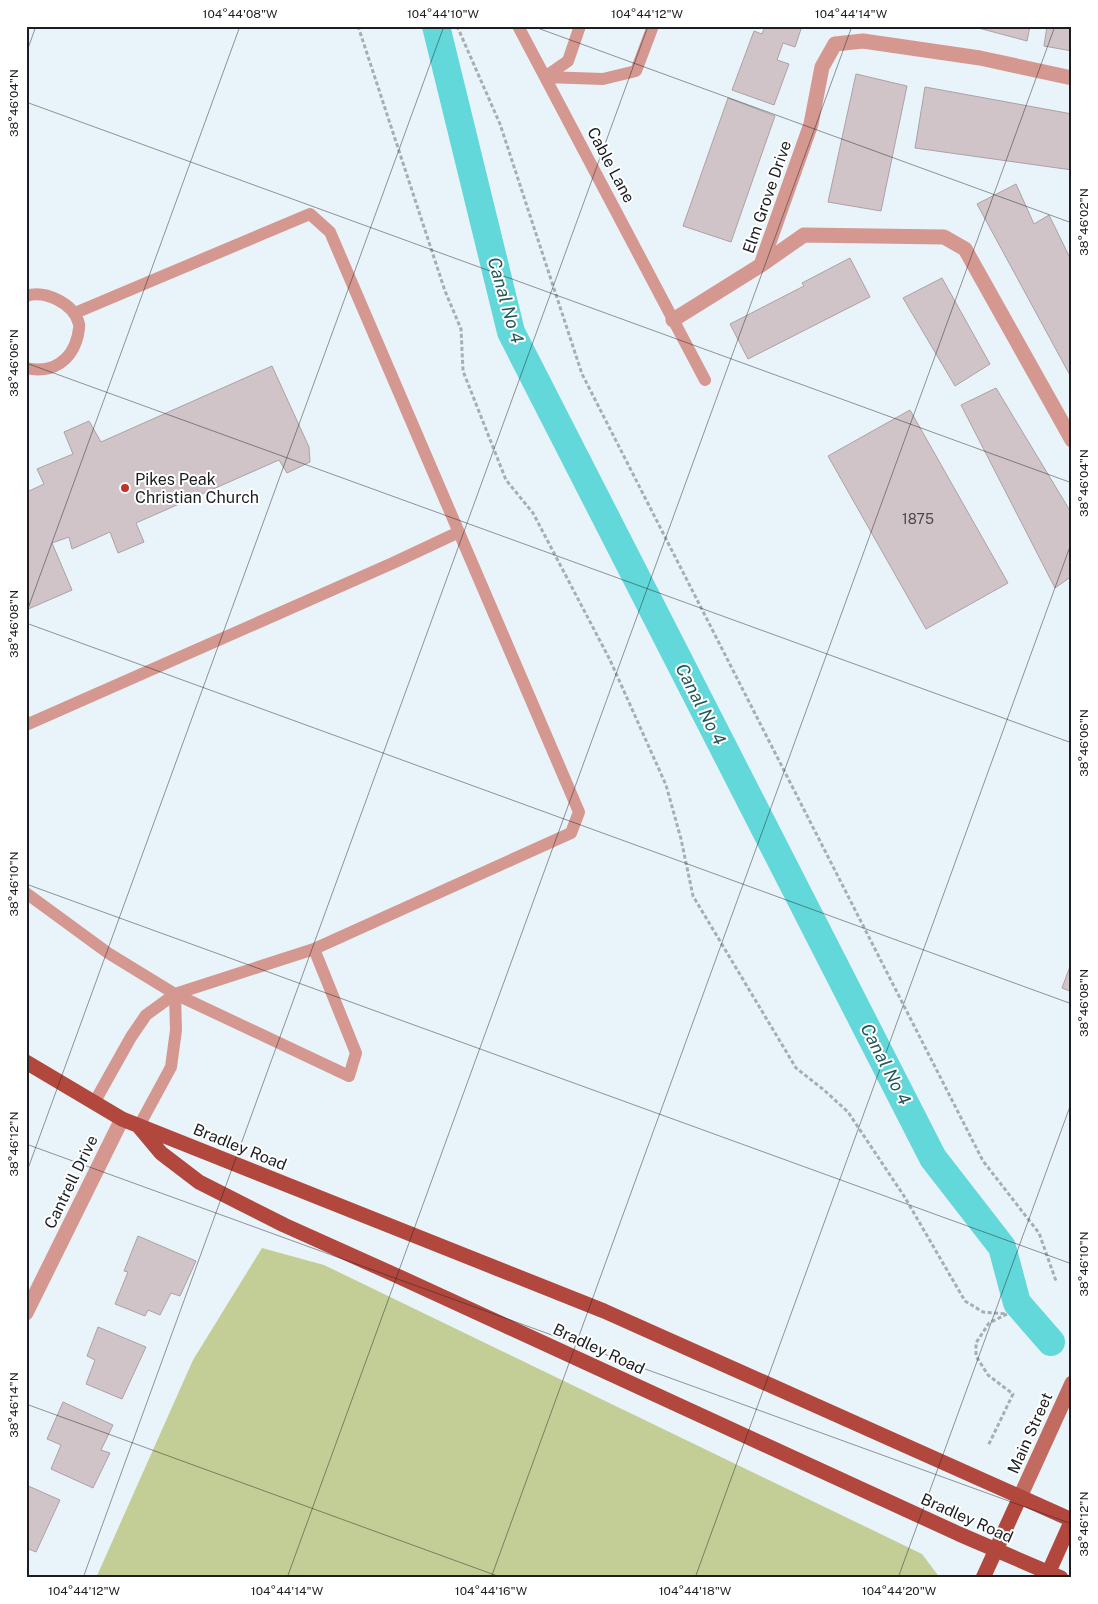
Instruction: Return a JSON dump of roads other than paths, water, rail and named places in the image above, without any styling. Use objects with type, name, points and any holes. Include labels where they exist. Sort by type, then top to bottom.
[{"type":"main road","name":"Bradley Road","points":[[26,1062],[122,1120],[604,1311],[1072,1520]]},
{"type":"main road","name":"Bradley Road","points":[[139,1126],[161,1153],[199,1182],[284,1225],[1052,1576]]},
{"type":"main road","name":"Main Street","points":[[1020,1498],[1072,1383]]},
{"type":"main road","points":[[983,1578],[1020,1498]]},
{"type":"main road","points":[[1052,1576],[1072,1520]]},
{"type":"street","name":"Elm Grove Drive","points":[[761,265],[810,124],[822,66],[835,44],[863,41],[980,58],[1072,78]]},
{"type":"street","name":"Elm Grove Drive","points":[[761,265],[804,235],[944,237],[965,249],[1072,440]]},
{"type":"street","points":[[673,320],[761,265]]},
{"type":"street","name":"Cantrell Drive","points":[[26,1314],[122,1120]]},
{"type":"lane","name":"Cable Lane","points":[[518,26],[705,380]]},
{"type":"lane","points":[[545,77],[568,60],[580,26]]},
{"type":"lane","points":[[545,77],[603,79],[636,71],[653,26]]},
{"type":"lane","points":[[74,313],[310,214],[330,232],[578,812],[571,833],[314,950],[175,994],[146,1015],[131,1037],[94,1103]]},
{"type":"lane","points":[[26,296],[33,294],[50,296],[64,304],[74,313],[80,325],[76,343],[68,357],[54,367],[37,371],[26,368]]},
{"type":"lane","points":[[26,725],[459,532]]},
{"type":"lane","points":[[26,894],[108,953],[175,994],[349,1076],[356,1053],[314,950]]},
{"type":"lane","points":[[139,1126],[170,1067],[176,1030],[175,994]]},
{"type":"waterway","name":"Canal No 4","points":[[436,26],[511,332],[933,1158],[1002,1247],[1017,1303],[1051,1342]]},
{"type":"place","name":"Pikes Peak Christian Church","points":[[125,488]]}]
